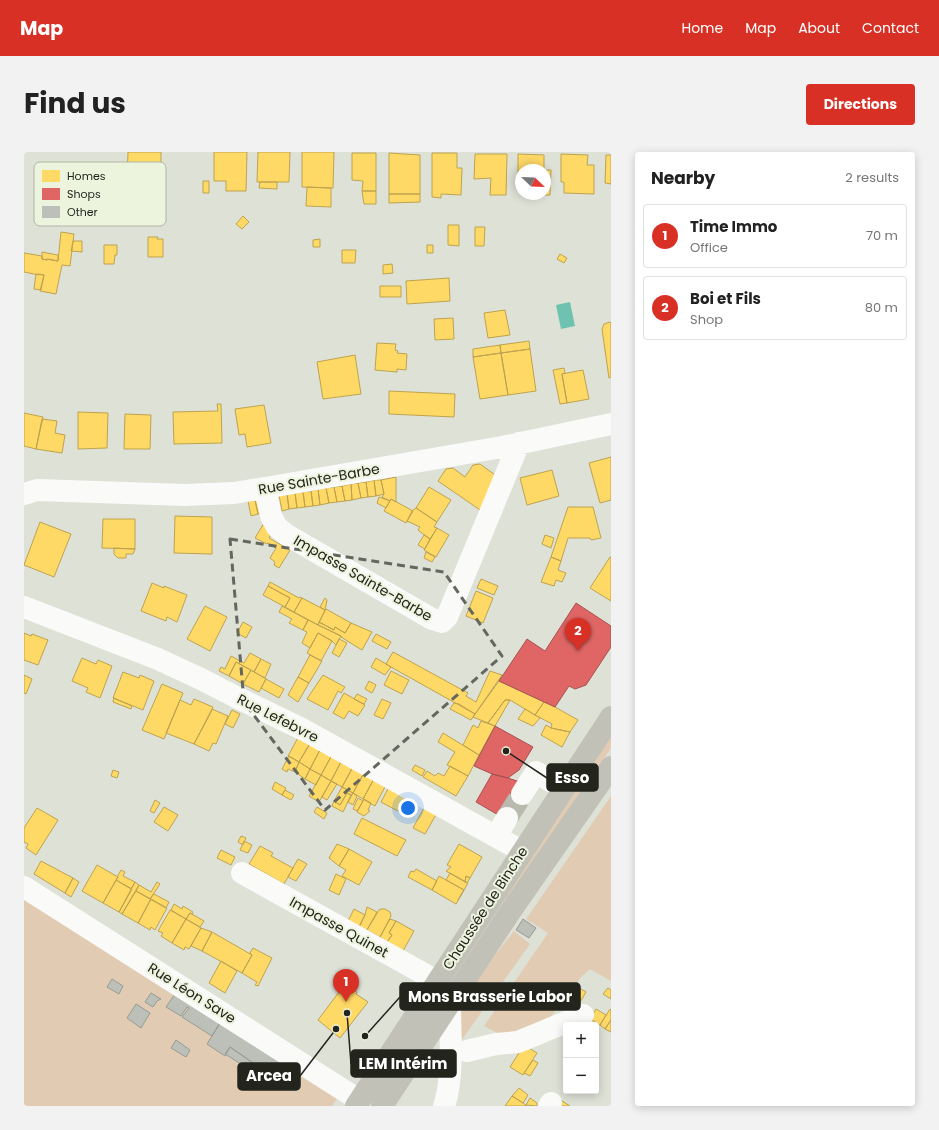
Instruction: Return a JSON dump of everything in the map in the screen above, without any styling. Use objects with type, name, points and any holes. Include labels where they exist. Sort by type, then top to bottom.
[{"type":"main road","name":"Chaussée de Binche","points":[[358,1104],[611,717]]},
{"type":"main road","name":"Chaussée de Binche","points":[[382,1106],[510,912],[611,767]]},
{"type":"street","name":"Rue Sainte-Barbe","points":[[24,494],[37,490],[185,495],[234,493],[519,443],[611,424]]},
{"type":"street","name":"Impasse Sainte-Barbe","points":[[265,488],[271,516],[276,527],[287,535],[432,619],[442,622],[447,617],[519,443]]},
{"type":"street","name":"Rue Lefebvre","points":[[24,606],[158,659],[201,679],[304,730],[522,851]]},
{"type":"street","points":[[522,794],[536,772],[563,789]]},
{"type":"street","points":[[496,836],[507,818]]},
{"type":"street","name":"Impasse Quinet","points":[[242,873],[437,981]]},
{"type":"street","name":"Rue Léon Save","points":[[24,887],[358,1104]]},
{"type":"street","points":[[444,1106],[448,1095],[450,1061],[450,1002]]},
{"type":"street","points":[[467,1051],[496,1044],[518,1042],[583,1015]]},
{"type":"highlighted area","points":[[230,539],[444,572],[502,656],[325,810],[244,702]]},
{"type":"shaded area","points":[[611,729],[611,748],[510,902],[501,896]]},
{"type":"shaded area","points":[[611,796],[611,981],[590,969],[582,976],[542,1028],[501,1035],[484,1026],[548,933],[526,919]]},
{"type":"shaded area","points":[[24,887],[343,1089],[332,1106],[24,1106]]},
{"type":"shaded area","points":[[514,931],[530,944],[461,1041],[457,1004]]},
{"type":"water","points":[[570,302],[575,326],[561,329],[556,305]]},
{"type":"building: Homes","points":[[128,152],[161,152],[161,162],[128,162]]},
{"type":"building: Homes","points":[[214,152],[247,152],[246,191],[226,191],[226,181],[214,181]]},
{"type":"building: Homes","points":[[258,152],[290,152],[289,182],[257,182]]},
{"type":"building: Homes","points":[[302,152],[334,152],[333,188],[302,187]]},
{"type":"building: Homes","points":[[352,153],[376,153],[376,191],[362,191],[363,181],[352,180]]},
{"type":"building: Homes","points":[[389,153],[420,155],[420,194],[389,194]]},
{"type":"building: Homes","points":[[432,153],[457,153],[457,168],[462,168],[461,195],[441,194],[441,198],[432,197]]},
{"type":"building: Homes","points":[[475,154],[507,154],[506,195],[490,195],[491,178],[474,179]]},
{"type":"building: Homes","points":[[518,154],[544,155],[544,164],[518,164]]},
{"type":"building: Homes","points":[[561,154],[588,155],[587,165],[594,165],[594,194],[564,193],[564,182],[561,182]]},
{"type":"building: Homes","points":[[606,155],[611,155],[611,184],[605,183]]},
{"type":"building: Homes","points":[[203,181],[209,181],[209,193],[203,193]]},
{"type":"building: Homes","points":[[260,182],[277,182],[277,189],[259,188]]},
{"type":"building: Homes","points":[[307,187],[331,188],[331,207],[306,206]]},
{"type":"building: Homes","points":[[362,191],[376,191],[376,204],[364,204]]},
{"type":"building: Homes","points":[[389,194],[420,194],[420,202],[389,203]]},
{"type":"building: Homes","points":[[243,216],[249,222],[242,229],[236,224]]},
{"type":"building: Homes","points":[[448,225],[459,225],[459,246],[448,245]]},
{"type":"building: Homes","points":[[475,227],[485,227],[484,246],[475,246]]},
{"type":"building: Homes","points":[[61,232],[74,234],[70,266],[62,265],[56,294],[40,291],[44,275],[24,272],[24,253],[42,256],[42,259],[58,261]]},
{"type":"building: Homes","points":[[148,237],[158,237],[157,239],[163,239],[163,257],[148,257]]},
{"type":"building: Homes","points":[[320,239],[320,247],[313,247],[313,240]]},
{"type":"building: Homes","points":[[73,241],[82,241],[82,252],[71,251]]},
{"type":"building: Homes","points":[[104,245],[117,245],[117,255],[115,255],[114,264],[104,264]]},
{"type":"building: Homes","points":[[427,245],[433,245],[433,253],[427,253]]},
{"type":"building: Homes","points":[[342,250],[356,250],[355,263],[342,263]]},
{"type":"building: Homes","points":[[42,252],[58,255],[58,261],[42,259]]},
{"type":"building: Homes","points":[[560,254],[567,258],[564,263],[557,259]]},
{"type":"building: Homes","points":[[392,264],[393,273],[383,274],[383,265]]},
{"type":"building: Homes","points":[[36,274],[44,275],[41,290],[34,289]]},
{"type":"building: Homes","points":[[449,278],[450,301],[407,304],[406,281]]},
{"type":"building: Homes","points":[[380,286],[401,286],[401,297],[380,297]]},
{"type":"building: Homes","points":[[505,310],[510,335],[488,338],[484,313]]},
{"type":"building: Homes","points":[[453,318],[454,339],[435,340],[434,319]]},
{"type":"building: Homes","points":[[610,322],[611,377],[609,378],[602,329],[604,324]]},
{"type":"building: Homes","points":[[529,341],[530,349],[501,353],[500,345]]},
{"type":"building: Homes","points":[[377,343],[396,344],[395,350],[398,351],[397,353],[407,354],[406,370],[397,369],[397,372],[375,370]]},
{"type":"building: Homes","points":[[500,345],[501,353],[473,357],[473,349]]},
{"type":"building: Homes","points":[[530,349],[536,391],[508,395],[501,353]]},
{"type":"building: Homes","points":[[501,353],[508,395],[480,399],[473,357]]},
{"type":"building: Homes","points":[[355,355],[361,394],[323,399],[317,362]]},
{"type":"building: Homes","points":[[564,368],[565,373],[562,374],[567,403],[560,404],[553,370]]},
{"type":"building: Homes","points":[[583,370],[589,399],[567,403],[562,374]]},
{"type":"building: Homes","points":[[389,391],[455,394],[454,417],[389,414]]},
{"type":"building: Homes","points":[[217,404],[221,404],[222,443],[174,444],[173,412],[218,411]]},
{"type":"building: Homes","points":[[264,405],[271,443],[247,447],[245,434],[239,435],[235,409]]},
{"type":"building: Homes","points":[[78,412],[108,413],[107,448],[78,449]]},
{"type":"building: Homes","points":[[24,413],[43,417],[36,449],[24,446]]},
{"type":"building: Homes","points":[[125,414],[151,415],[150,449],[124,449]]},
{"type":"building: Homes","points":[[42,419],[57,421],[55,433],[65,435],[62,453],[36,449]]},
{"type":"building: Homes","points":[[611,457],[611,500],[600,503],[589,463]]},
{"type":"building: Homes","points":[[480,464],[498,477],[480,510],[438,481],[446,469],[453,468],[465,477],[473,465]]},
{"type":"building: Homes","points":[[552,470],[559,496],[527,505],[520,478]]},
{"type":"building: Homes","points":[[396,477],[396,502],[382,497],[384,494],[381,480]]},
{"type":"building: Homes","points":[[374,480],[381,480],[384,494],[376,496]]},
{"type":"building: Homes","points":[[374,480],[376,496],[368,497],[366,482]]},
{"type":"building: Homes","points":[[366,482],[368,497],[361,498],[358,483]]},
{"type":"building: Homes","points":[[358,483],[361,498],[352,500],[351,484]]},
{"type":"building: Homes","points":[[351,484],[352,500],[345,501],[342,486]]},
{"type":"building: Homes","points":[[342,486],[345,501],[337,502],[334,487]]},
{"type":"building: Homes","points":[[334,487],[337,502],[329,503],[326,488]]},
{"type":"building: Homes","points":[[429,487],[451,500],[437,522],[416,508]]},
{"type":"building: Homes","points":[[326,488],[329,503],[320,505],[318,489]]},
{"type":"building: Homes","points":[[318,489],[320,505],[313,506],[311,491]]},
{"type":"building: Homes","points":[[311,491],[313,506],[305,507],[303,492]]},
{"type":"building: Homes","points":[[303,492],[305,507],[297,508],[295,493]]},
{"type":"building: Homes","points":[[295,493],[297,508],[289,509],[287,494]]},
{"type":"building: Homes","points":[[287,494],[289,509],[282,511],[279,495]]},
{"type":"building: Homes","points":[[379,497],[390,501],[386,508],[377,503]]},
{"type":"building: Homes","points":[[263,498],[265,513],[258,514],[255,500]]},
{"type":"building: Homes","points":[[391,499],[413,511],[406,523],[384,511]]},
{"type":"building: Homes","points":[[255,500],[258,514],[251,516],[248,501]]},
{"type":"building: Homes","points":[[568,507],[593,507],[601,538],[591,540],[590,538],[568,538],[561,561],[551,557]]},
{"type":"building: Homes","points":[[416,508],[437,522],[434,527],[437,528],[430,539],[418,530],[420,527],[407,521],[412,511]]},
{"type":"building: Homes","points":[[175,516],[212,517],[212,554],[174,553]]},
{"type":"building: Homes","points":[[103,519],[135,519],[135,549],[102,548]]},
{"type":"building: Homes","points":[[40,522],[71,534],[54,577],[24,565]]},
{"type":"building: Homes","points":[[264,523],[274,529],[269,538],[290,550],[279,568],[274,565],[275,562],[270,558],[276,548],[255,538]]},
{"type":"building: Homes","points":[[437,528],[449,535],[436,557],[424,550]]},
{"type":"building: Homes","points":[[424,535],[430,539],[425,549],[418,545]]},
{"type":"building: Homes","points":[[545,535],[554,538],[551,548],[542,544]]},
{"type":"building: Homes","points":[[114,548],[135,549],[133,554],[126,554],[126,558],[118,558],[114,554]]},
{"type":"building: Homes","points":[[426,552],[435,557],[432,562],[424,558]]},
{"type":"building: Homes","points":[[551,557],[561,561],[558,570],[566,573],[562,582],[556,580],[554,586],[541,582]]},
{"type":"building: Homes","points":[[611,557],[611,601],[590,588]]},
{"type":"building: Homes","points":[[481,579],[498,586],[494,595],[477,588]]},
{"type":"building: Homes","points":[[270,582],[299,598],[302,598],[294,612],[285,607],[290,598],[268,586]]},
{"type":"building: Homes","points":[[152,583],[187,595],[177,622],[167,617],[166,621],[141,611]]},
{"type":"building: Homes","points":[[268,586],[290,598],[285,607],[263,595]]},
{"type":"building: Homes","points":[[476,591],[493,598],[483,623],[466,616]]},
{"type":"building: Homes","points":[[302,598],[325,610],[318,625],[294,612]]},
{"type":"building: Homes","points":[[325,598],[327,600],[325,610],[320,607]]},
{"type":"building: Homes","points":[[205,606],[227,617],[210,651],[187,639]]},
{"type":"building: Homes","points":[[282,606],[308,620],[303,630],[289,623],[292,619],[279,612]]},
{"type":"building: Homes","points":[[326,609],[351,623],[345,633],[335,627],[334,630],[319,622]]},
{"type":"building: Homes","points":[[308,620],[341,636],[336,645],[318,633],[310,648],[302,643],[307,632],[303,630]]},
{"type":"building: Homes","points":[[243,622],[252,627],[246,638],[237,633]]},
{"type":"building: Homes","points":[[319,622],[334,630],[335,627],[345,633],[351,623],[372,632],[362,650],[341,636],[318,625]]},
{"type":"building: Homes","points":[[24,633],[31,636],[32,634],[48,640],[38,665],[24,660]]},
{"type":"building: Homes","points":[[318,633],[332,641],[321,661],[307,653]]},
{"type":"building: Homes","points":[[376,634],[391,642],[387,649],[372,641]]},
{"type":"building: Homes","points":[[339,639],[347,643],[339,657],[332,653]]},
{"type":"building: Homes","points":[[393,652],[468,693],[466,696],[476,702],[490,671],[502,675],[475,714],[386,664]]},
{"type":"building: Homes","points":[[250,653],[261,659],[254,672],[236,662],[229,676],[219,671],[221,667],[225,669],[231,656],[244,663]]},
{"type":"building: Homes","points":[[310,655],[322,661],[309,683],[298,677]]},
{"type":"building: Homes","points":[[82,658],[96,664],[98,660],[112,666],[100,698],[86,692],[88,688],[72,681]]},
{"type":"building: Homes","points":[[376,658],[391,667],[385,675],[371,667]]},
{"type":"building: Homes","points":[[261,659],[271,664],[265,678],[254,672]]},
{"type":"building: Homes","points":[[236,662],[251,670],[243,684],[229,676]]},
{"type":"building: Homes","points":[[251,670],[266,679],[259,692],[243,684]]},
{"type":"building: Homes","points":[[391,671],[409,680],[402,694],[384,685]]},
{"type":"building: Homes","points":[[123,672],[139,678],[140,675],[154,681],[143,710],[113,698]]},
{"type":"building: Homes","points":[[24,675],[32,679],[26,694],[24,693]]},
{"type":"building: Homes","points":[[323,675],[345,687],[341,693],[338,691],[328,710],[307,699]]},
{"type":"building: Homes","points":[[298,677],[309,683],[298,702],[288,695]]},
{"type":"building: Homes","points":[[266,679],[284,689],[279,698],[261,688]]},
{"type":"building: Homes","points":[[369,681],[376,685],[372,693],[365,689]]},
{"type":"building: Homes","points":[[499,681],[544,702],[535,715],[510,700],[505,700],[488,723],[473,717]]},
{"type":"building: Homes","points":[[162,684],[183,693],[164,739],[142,730]]},
{"type":"building: Homes","points":[[344,693],[365,705],[358,716],[349,711],[344,719],[333,713]]},
{"type":"building: Homes","points":[[357,694],[367,699],[364,704],[354,699]]},
{"type":"building: Homes","points":[[114,698],[132,706],[131,709],[113,702]]},
{"type":"building: Homes","points":[[194,699],[213,707],[194,744],[166,733],[180,700],[191,705]]},
{"type":"building: Homes","points":[[382,699],[391,703],[383,719],[374,715]]},
{"type":"building: Homes","points":[[505,700],[510,700],[495,726],[488,723]]},
{"type":"building: Homes","points":[[544,702],[578,720],[570,732],[551,728],[552,724],[535,715]]},
{"type":"building: Homes","points":[[454,703],[459,704],[475,714],[471,720],[450,709]]},
{"type":"building: Homes","points":[[212,709],[228,716],[216,744],[213,743],[209,751],[194,744]]},
{"type":"building: Homes","points":[[525,709],[540,718],[533,726],[518,719]]},
{"type":"building: Homes","points":[[232,710],[240,714],[233,728],[225,724]]},
{"type":"building: Homes","points":[[481,721],[495,726],[479,755],[463,745],[473,725],[478,728]]},
{"type":"building: Homes","points":[[546,725],[551,728],[570,732],[562,747],[541,735]]},
{"type":"building: Homes","points":[[443,733],[479,755],[468,776],[447,765],[455,752],[438,742]]},
{"type":"building: Homes","points":[[300,734],[312,740],[299,762],[288,756]]},
{"type":"building: Homes","points":[[312,740],[322,746],[310,769],[299,762]]},
{"type":"building: Homes","points":[[322,746],[333,753],[321,775],[310,769]]},
{"type":"building: Homes","points":[[333,753],[343,758],[331,781],[321,775]]},
{"type":"building: Homes","points":[[289,756],[299,762],[295,772],[288,769],[287,772],[282,769]]},
{"type":"building: Homes","points":[[343,758],[354,765],[342,787],[331,781]]},
{"type":"building: Homes","points":[[299,762],[310,769],[305,779],[295,772]]},
{"type":"building: Homes","points":[[354,765],[365,771],[353,793],[342,787]]},
{"type":"building: Homes","points":[[415,765],[425,770],[422,776],[412,770]]},
{"type":"building: Homes","points":[[450,766],[468,776],[456,796],[423,777],[427,771],[435,776],[438,773],[444,776]]},
{"type":"building: Homes","points":[[310,769],[321,775],[316,785],[305,779]]},
{"type":"building: Homes","points":[[113,770],[119,772],[117,778],[111,776]]},
{"type":"building: Homes","points":[[365,771],[375,777],[363,799],[353,793]]},
{"type":"building: Homes","points":[[321,775],[331,781],[319,802],[309,796]]},
{"type":"building: Homes","points":[[375,777],[387,783],[375,806],[363,799]]},
{"type":"building: Homes","points":[[331,781],[337,784],[327,800],[322,797]]},
{"type":"building: Homes","points":[[275,782],[286,788],[282,795],[272,789]]},
{"type":"building: Homes","points":[[390,785],[418,801],[409,817],[381,802]]},
{"type":"building: Homes","points":[[342,787],[353,793],[351,795],[347,793],[340,805],[334,801]]},
{"type":"building: Homes","points":[[285,790],[294,795],[291,800],[282,795]]},
{"type":"building: Homes","points":[[347,793],[351,795],[343,812],[332,806],[334,801],[340,805]]},
{"type":"building: Homes","points":[[353,793],[357,796],[353,805],[348,802]]},
{"type":"building: Homes","points":[[358,798],[363,801],[357,811],[353,809]]},
{"type":"building: Homes","points":[[364,799],[371,803],[368,810],[370,811],[364,816],[357,812]]},
{"type":"building: Homes","points":[[155,800],[160,803],[154,813],[150,811]]},
{"type":"building: Homes","points":[[426,804],[438,811],[425,834],[413,828]]},
{"type":"building: Homes","points":[[164,807],[178,815],[168,831],[154,822]]},
{"type":"building: Homes","points":[[317,807],[327,813],[324,819],[314,812]]},
{"type":"building: Homes","points":[[37,808],[58,820],[36,855],[26,848],[28,844],[24,842],[24,828]]},
{"type":"building: Homes","points":[[362,818],[406,840],[397,856],[354,834]]},
{"type":"building: Homes","points":[[241,836],[246,838],[243,845],[238,842]]},
{"type":"building: Homes","points":[[244,841],[252,845],[248,853],[240,850]]},
{"type":"building: Homes","points":[[337,844],[349,849],[339,866],[329,858]]},
{"type":"building: Homes","points":[[459,844],[482,857],[470,878],[466,876],[465,882],[446,871],[451,867],[447,865]]},
{"type":"building: Homes","points":[[260,846],[273,853],[271,856],[293,868],[284,884],[249,864]]},
{"type":"building: Homes","points":[[349,849],[372,862],[359,885],[342,876],[346,870],[339,866]]},
{"type":"building: Homes","points":[[221,850],[235,857],[231,865],[217,858]]},
{"type":"building: Homes","points":[[298,859],[307,864],[296,881],[288,877]]},
{"type":"building: Homes","points":[[41,861],[73,878],[65,893],[34,874]]},
{"type":"building: Homes","points":[[97,865],[118,877],[103,903],[82,891]]},
{"type":"building: Homes","points":[[416,869],[437,881],[432,890],[408,877],[411,871],[414,872]]},
{"type":"building: Homes","points":[[121,870],[125,872],[123,876],[135,882],[131,889],[116,880]]},
{"type":"building: Homes","points":[[450,873],[468,883],[464,890],[446,880]]},
{"type":"building: Homes","points":[[336,874],[346,879],[339,895],[329,890]]},
{"type":"building: Homes","points":[[439,876],[464,890],[456,904],[432,890]]},
{"type":"building: Homes","points":[[466,876],[470,878],[467,883],[465,882]]},
{"type":"building: Homes","points":[[73,878],[79,882],[71,897],[65,893]]},
{"type":"building: Homes","points":[[116,880],[132,889],[119,912],[103,903]]},
{"type":"building: Homes","points":[[135,882],[139,885],[122,914],[119,912]]},
{"type":"building: Homes","points":[[157,882],[160,884],[150,899],[136,891],[139,885],[151,892]]},
{"type":"building: Homes","points":[[136,891],[151,899],[138,923],[122,914]]},
{"type":"building: Homes","points":[[154,894],[169,902],[166,908],[150,899]]},
{"type":"building: Homes","points":[[151,899],[167,908],[155,930],[151,927],[150,930],[138,923]]},
{"type":"building: Homes","points":[[174,904],[182,909],[183,906],[193,912],[192,914],[190,913],[186,919],[171,910]]},
{"type":"building: Homes","points":[[367,907],[377,912],[367,930],[359,927]]},
{"type":"building: Homes","points":[[354,909],[365,915],[359,927],[348,921]]},
{"type":"building: Homes","points":[[381,909],[385,909],[390,912],[391,916],[380,937],[367,930]]},
{"type":"building: Homes","points":[[170,910],[186,919],[172,943],[161,936],[163,933],[158,931]]},
{"type":"building: Homes","points":[[190,913],[204,921],[200,927],[186,919]]},
{"type":"building: Homes","points":[[186,919],[201,928],[189,949],[185,947],[184,950],[172,943]]},
{"type":"building: Homes","points":[[390,919],[396,921],[389,933],[392,935],[387,942],[380,937]]},
{"type":"building: Homes","points":[[396,921],[414,931],[403,951],[387,942],[392,935],[389,933]]},
{"type":"building: Homes","points":[[201,928],[212,932],[202,951],[191,946]]},
{"type":"building: Homes","points":[[212,932],[252,955],[242,973],[202,951]]},
{"type":"building: Homes","points":[[253,948],[272,958],[258,986],[255,985],[257,982],[242,973],[252,955],[250,953]]},
{"type":"building: Homes","points":[[221,961],[237,971],[225,993],[209,983]]},
{"type":"building: Homes","points":[[345,984],[368,1002],[340,1038],[318,1020]]},
{"type":"building: Homes","points":[[579,988],[586,992],[579,1004],[572,1000]]},
{"type":"building: Homes","points":[[608,988],[611,990],[611,999],[603,994]]},
{"type":"building: Homes","points":[[596,1009],[606,1015],[600,1025],[599,1022],[595,1022],[590,1019]]},
{"type":"building: Homes","points":[[610,1009],[611,1020],[605,1029],[600,1025]]},
{"type":"building: Homes","points":[[611,1020],[611,1032],[605,1029]]},
{"type":"building: Homes","points":[[524,1045],[537,1053],[523,1075],[510,1067]]},
{"type":"building: Homes","points":[[533,1060],[538,1063],[530,1076],[524,1073]]},
{"type":"building: Homes","points":[[519,1088],[528,1095],[523,1103],[512,1096]]},
{"type":"building: Homes","points":[[512,1096],[523,1103],[527,1106],[505,1106]]},
{"type":"building: Homes","points":[[530,1098],[537,1103],[537,1106],[526,1105]]},
{"type":"building: Homes","points":[[559,1099],[570,1106],[554,1106]]},
{"type":"building: Shops","points":[[576,603],[611,626],[611,647],[586,685],[575,689],[569,686],[555,707],[499,681],[527,639],[545,651]]},
{"type":"building: Shops","points":[[495,726],[533,747],[519,770],[508,778],[492,774],[474,766]]},
{"type":"building: Shops","points":[[492,774],[520,782],[524,795],[514,812],[500,816],[476,802]]},
{"type":"building: Other","points":[[523,919],[536,928],[529,938],[516,930]]},
{"type":"building: Other","points":[[112,979],[123,986],[119,994],[107,987]]},
{"type":"building: Other","points":[[177,991],[222,1020],[212,1036],[182,1017],[189,1008],[187,1007],[181,1016],[166,1007]]},
{"type":"building: Other","points":[[151,993],[161,999],[157,1001],[153,1007],[145,1002]]},
{"type":"building: Other","points":[[136,1004],[150,1013],[141,1028],[127,1018]]},
{"type":"building: Other","points":[[223,1018],[284,1057],[268,1083],[251,1073],[256,1065],[230,1047],[225,1056],[207,1044]]},
{"type":"building: Other","points":[[176,1040],[190,1050],[186,1057],[171,1048]]},
{"type":"building: Other","points":[[230,1047],[256,1065],[252,1071],[225,1054]]},
{"type":"tunnel","points":[[507,818],[522,794]]},
{"type":"place","name":"Boi et Fils","points":[[578,651]]},
{"type":"place","name":"Esso","points":[[506,751]]},
{"type":"place","name":"Time Immo","points":[[346,1002]]},
{"type":"place","name":"LEM Intérim","points":[[347,1013]]},
{"type":"place","name":"Arcea","points":[[336,1029]]},
{"type":"place","name":"Mons Brasserie Labor","points":[[365,1036]]}]
